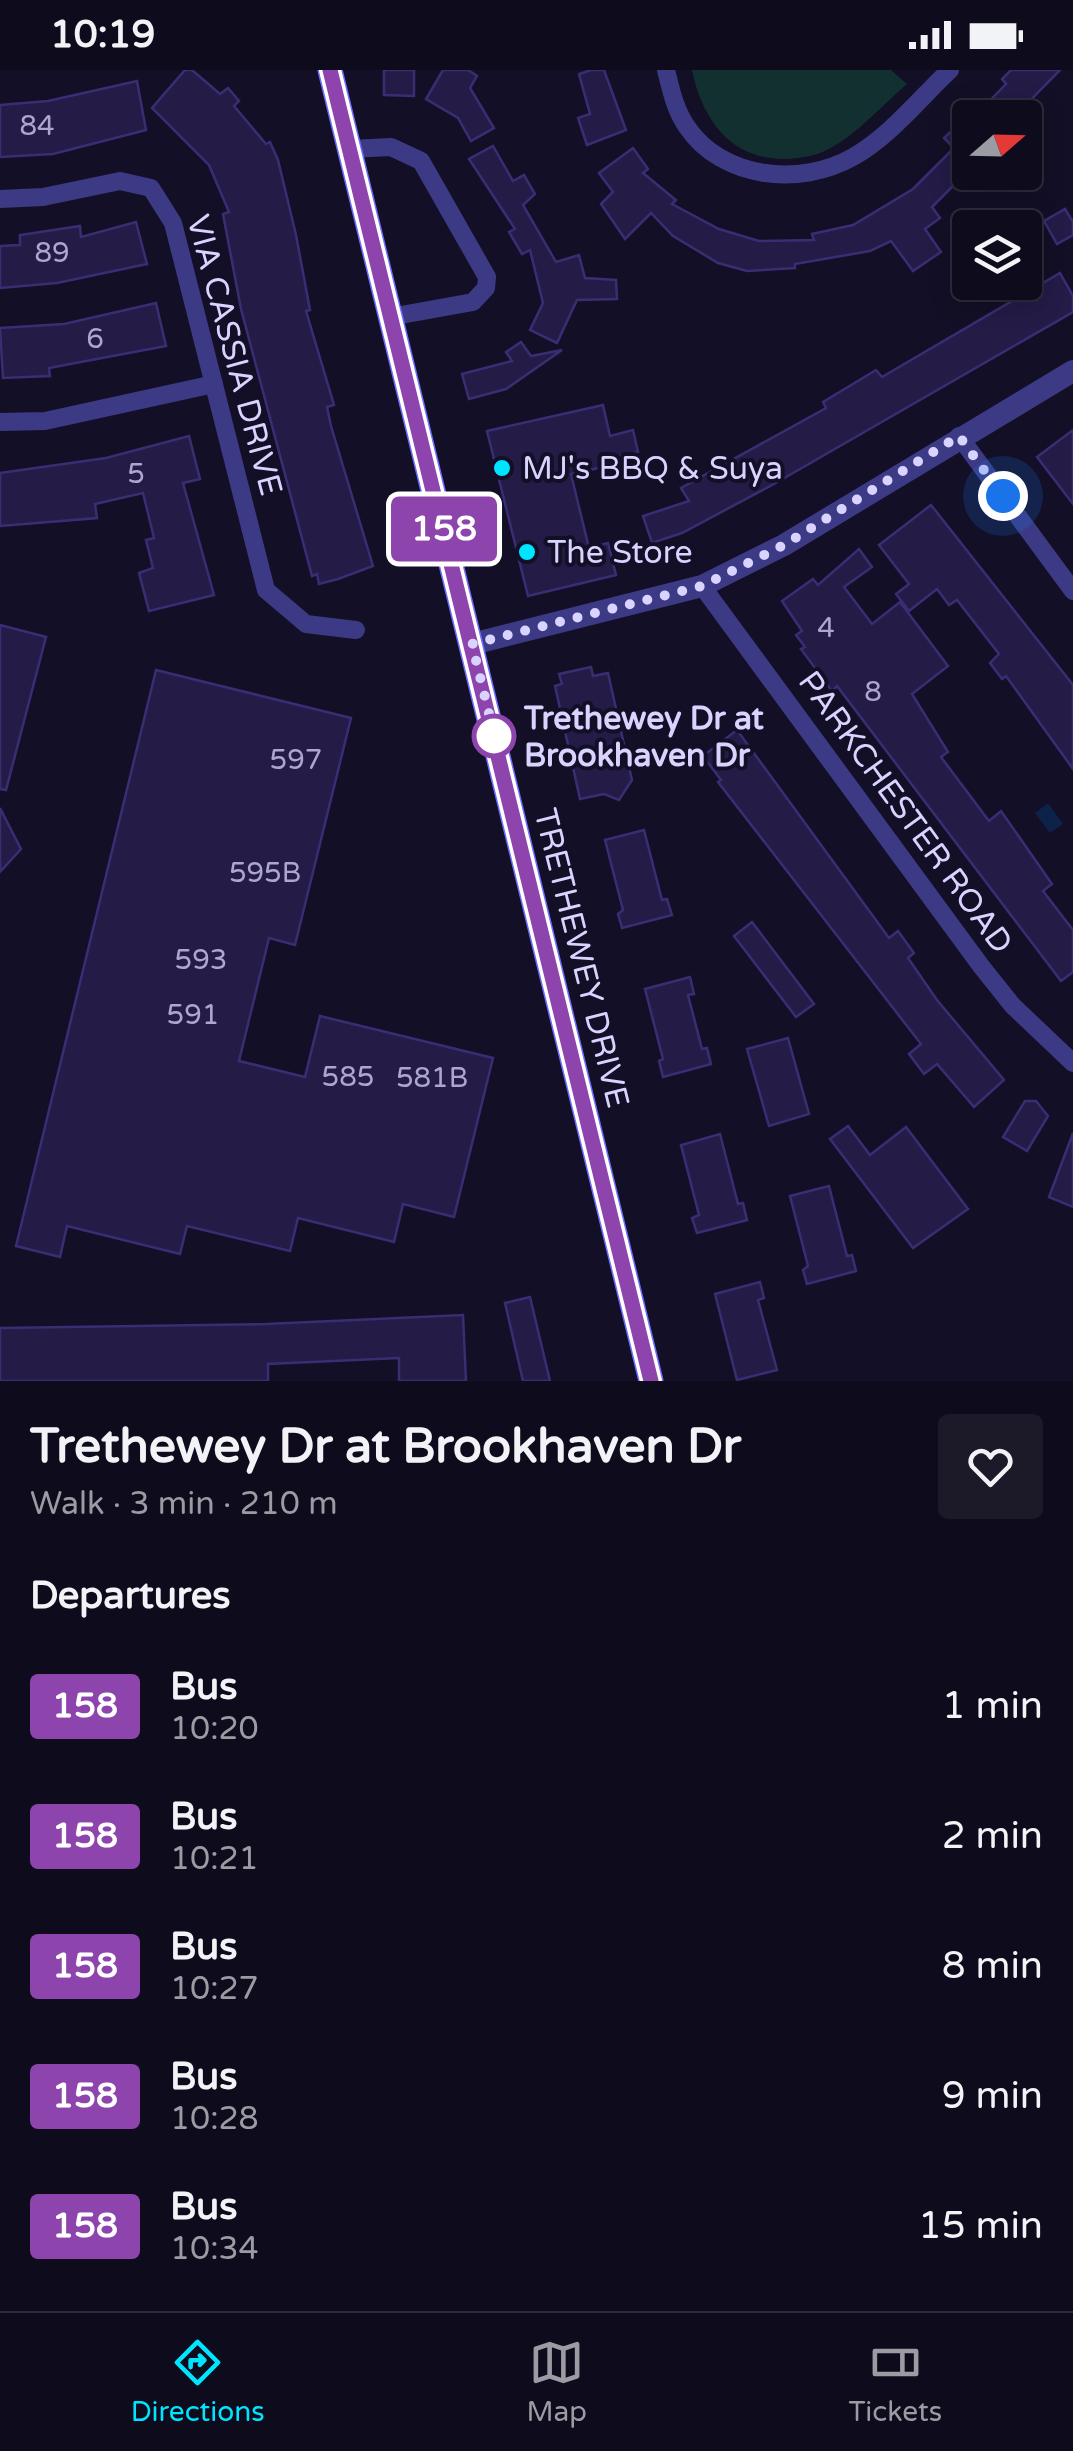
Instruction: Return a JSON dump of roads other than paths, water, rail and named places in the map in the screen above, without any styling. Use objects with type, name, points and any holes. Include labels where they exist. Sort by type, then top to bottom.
[{"type":"main road","name":"TRETHEWEY DRIVE","points":[[330,70],[651,1381]]},
{"type":"street","points":[[666,70],[677,111],[705,149],[749,171],[776,174],[830,167],[854,157],[950,70]]},
{"type":"street","points":[[350,149],[391,146],[421,161],[488,277],[486,288],[472,302],[390,317]]},
{"type":"street","name":"VIA CASSIA DRIVE","points":[[0,199],[43,197],[120,181],[150,188],[173,224],[266,590],[306,624],[356,630]]},
{"type":"street","points":[[472,644],[702,586],[784,545],[959,436],[1073,371]]},
{"type":"street","points":[[0,422],[60,418],[214,384]]},
{"type":"street","points":[[959,436],[1073,590]]},
{"type":"street","name":"PARKCHESTER ROAD","points":[[702,586],[981,966],[1012,1005],[1073,1063]]},
{"type":"water","points":[[1048,803],[1063,824],[1050,833],[1035,813]]},
{"type":"place","name":"MJ's BBQ & Suya","points":[[502,468]]},
{"type":"place","name":"The Store","points":[[527,552]]},
{"type":"place","name":"Trethewey Dr at Brookhaven Dr","points":[[494,736]]}]
